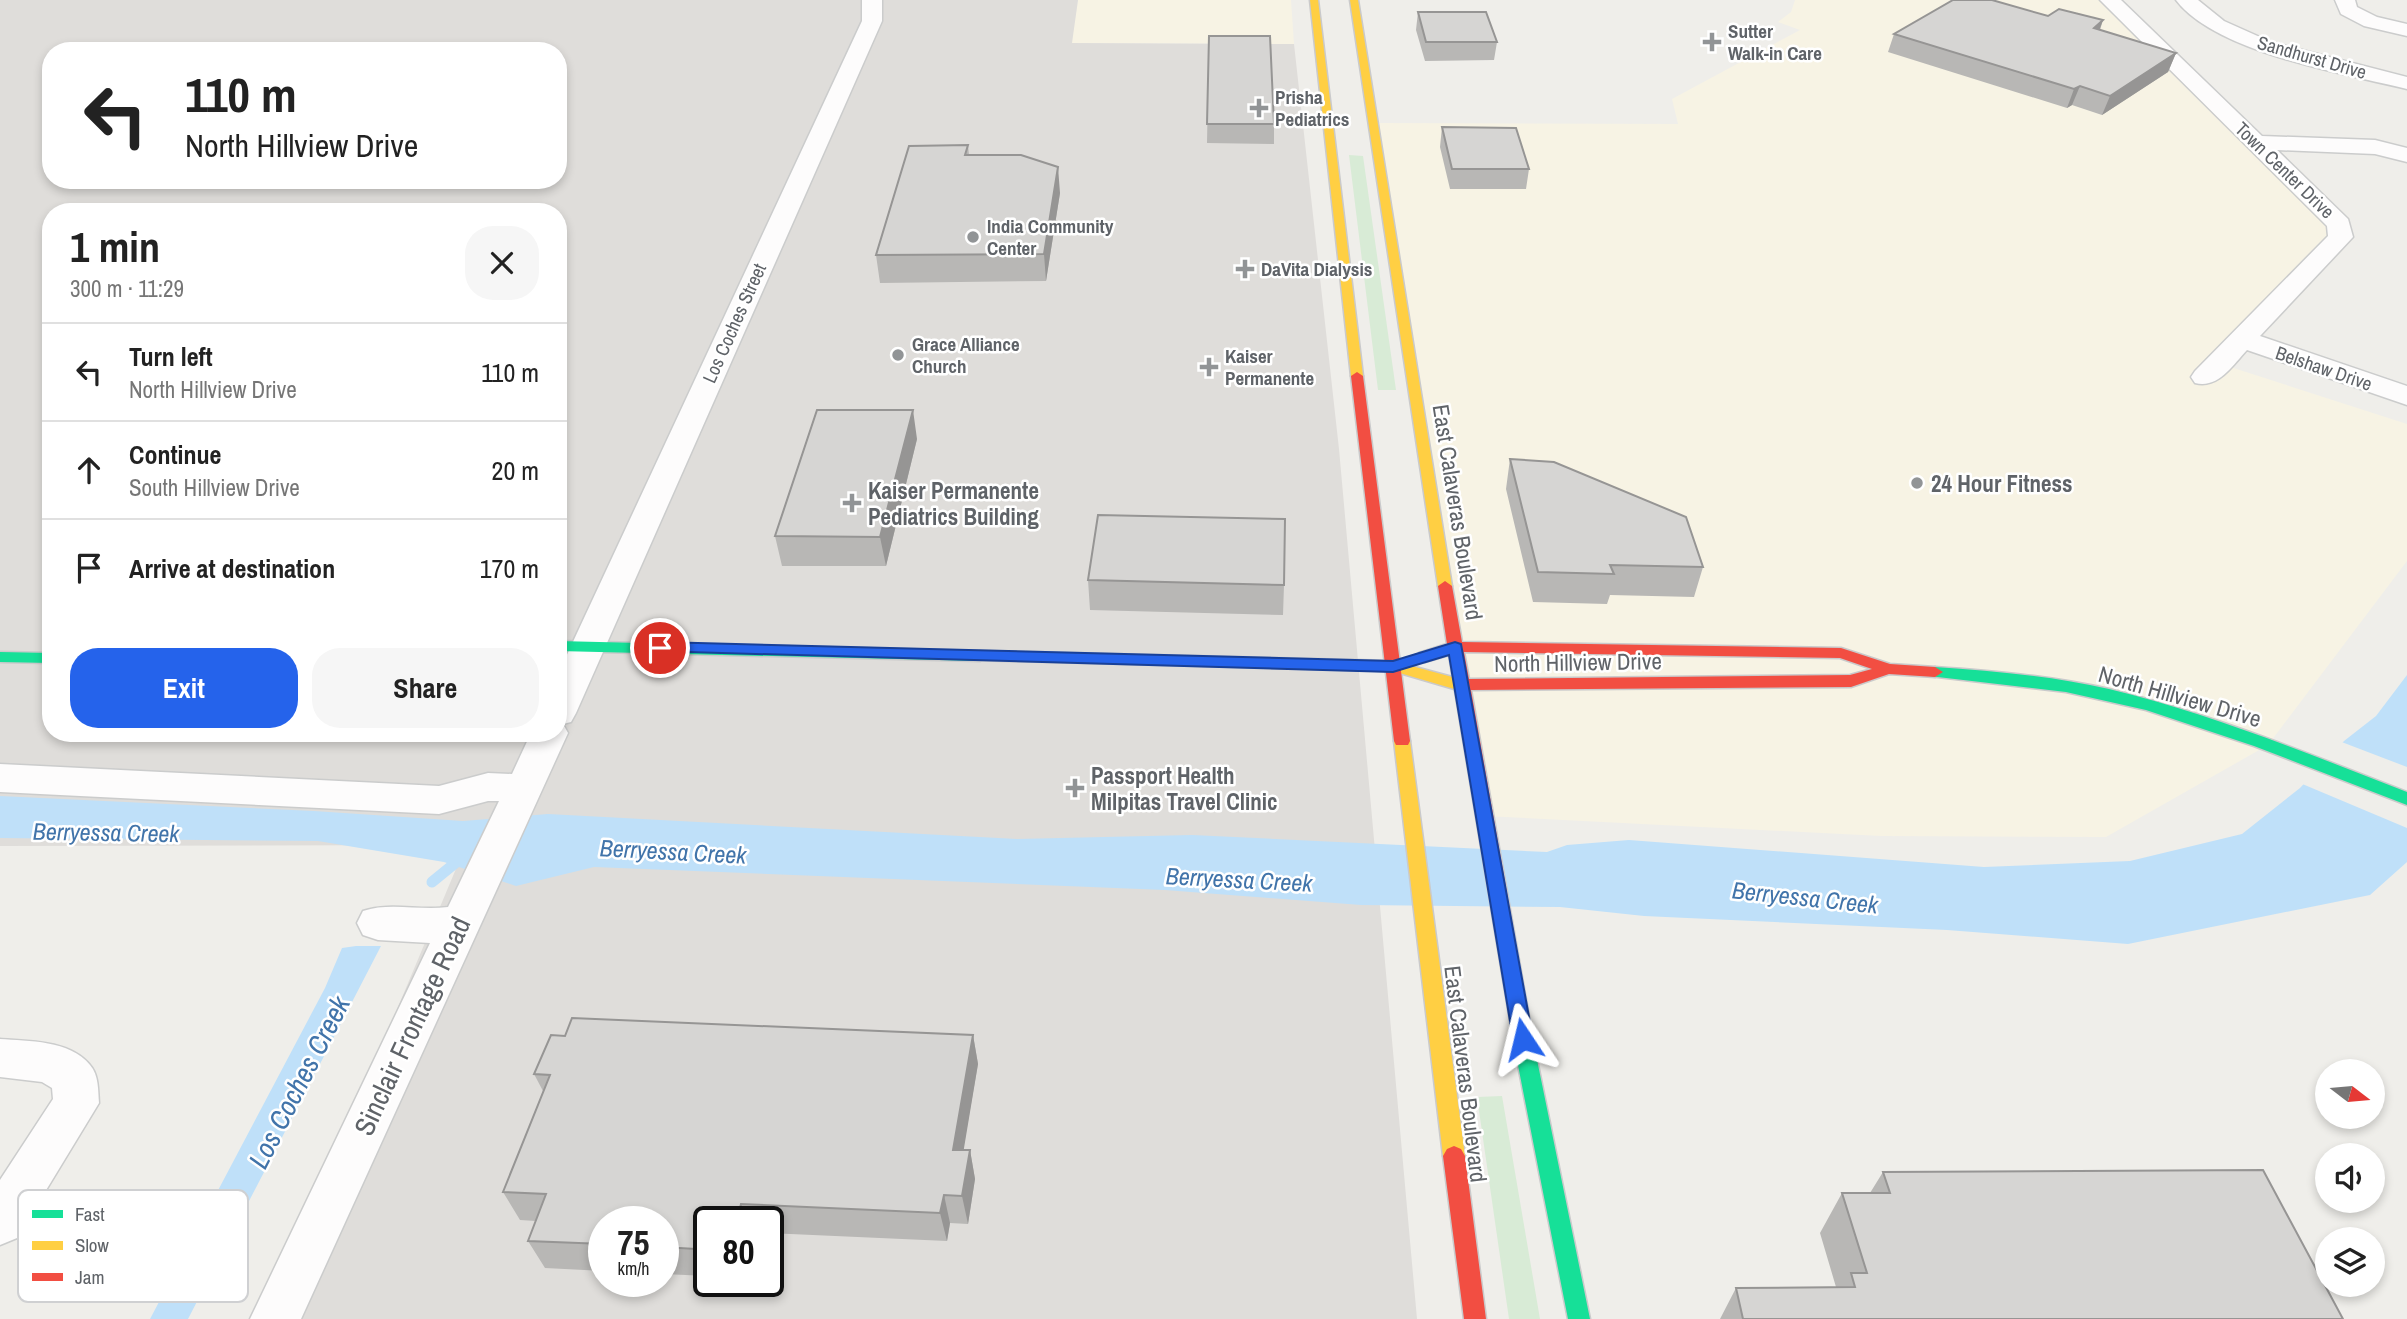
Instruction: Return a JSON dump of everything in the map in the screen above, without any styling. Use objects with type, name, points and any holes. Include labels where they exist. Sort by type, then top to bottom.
[{"type":"main road","name":"East Calaveras Boulevard","points":[[1314,0],[1413,837],[1475,1319]]},
{"type":"main road","name":"East Calaveras Boulevard","points":[[1354,0],[1455,647],[1502,915],[1579,1319]]},
{"type":"main road","points":[[575,646],[1393,666]]},
{"type":"main road","name":"North Hillview Drive","points":[[1393,666],[1455,647],[1840,653],[1889,669],[1980,675],[2109,695],[2268,745],[2407,799]]},
{"type":"main road","points":[[0,657],[42,658]]},
{"type":"main road","name":"North Hillview Drive","points":[[1393,666],[1463,686],[1851,681],[1889,669]]},
{"type":"street","name":"Los Coches Street","points":[[575,646],[872,21],[872,0]]},
{"type":"street","name":"Town Center Drive","points":[[2110,0],[2339,224],[2341,237],[2205,377]]},
{"type":"street","name":"Sandhurst Drive","points":[[2186,0],[2217,25],[2264,46],[2407,83]]},
{"type":"street","points":[[2345,0],[2348,10],[2371,22],[2407,30]]},
{"type":"street","points":[[2256,143],[2375,147],[2407,155]]},
{"type":"street","name":"Belshaw Drive","points":[[2241,339],[2407,396]]},
{"type":"street","points":[[567,678],[575,646]]},
{"type":"street","name":"Sinclair Frontage Road","points":[[275,1319],[546,742]]},
{"type":"street","points":[[0,778],[439,800],[488,788],[522,792]]},
{"type":"street","points":[[378,923],[425,928],[464,915]]},
{"type":"street","points":[[0,1058],[50,1063],[75,1078],[76,1103],[20,1190]]},
{"type":"street","points":[[0,1222],[18,1194]]},
{"type":"shaded area","points":[[0,0],[1078,0],[1072,43],[1294,44],[1339,449],[1417,1319],[267,1319],[466,845],[0,846]]},
{"type":"shaded area","points":[[1078,0],[1291,0],[1294,44],[1071,43]]},
{"type":"shaded area","points":[[1795,0],[2110,0],[2339,224],[2218,363],[2407,424],[2407,561],[2268,745],[2106,837],[1881,836],[1484,816],[1375,123],[1678,124],[1672,99],[1800,30],[1778,22],[1791,12]]},
{"type":"green space","points":[[1349,155],[1363,156],[1396,390],[1378,390]]},
{"type":"green space","points":[[1502,1096],[1540,1319],[1509,1319],[1477,1097]]},
{"type":"water","name":"Berryessa Creek","points":[[2407,675],[2407,862],[2370,895],[2128,944],[1947,930],[1644,916],[1560,907],[1361,905],[1165,890],[594,867],[516,886],[444,862],[318,841],[0,838],[0,796],[463,821],[548,814],[1017,839],[1192,835],[1547,852],[1567,845],[1629,840],[1984,867],[2130,861],[2242,834],[2300,788],[2344,741],[2376,716]]},
{"type":"water","points":[[381,946],[248,1203],[248,1190],[218,1190],[325,988],[342,948]]},
{"type":"water","points":[[159,1302],[197,1302],[188,1319],[150,1319]]},
{"type":"pier","points":[[2339,741],[2407,767],[2407,828],[2300,783]]},
{"type":"building","points":[[1953,0],[1992,0],[2048,16],[2059,9],[2103,20],[2094,28],[2176,53],[2110,96],[2080,86],[2074,89],[1894,34]]},
{"type":"building","points":[[1418,12],[1486,12],[1497,42],[1426,42]]},
{"type":"building","points":[[1209,36],[1270,36],[1274,124],[1207,124]]},
{"type":"building","points":[[1442,127],[1516,128],[1529,169],[1452,169]]},
{"type":"building","name":"India Community Center","points":[[968,145],[965,155],[1021,155],[1058,167],[1044,254],[876,255],[909,146]]},
{"type":"building","name":"Kaiser Permanente Pediatrics Building","points":[[817,410],[913,410],[880,537],[775,536]]},
{"type":"building","points":[[1510,459],[1554,462],[1686,517],[1703,567],[1610,565],[1614,574],[1538,572]]},
{"type":"building","points":[[1098,515],[1285,519],[1284,585],[1088,580]]},
{"type":"building","points":[[572,1018],[973,1035],[953,1150],[970,1150],[962,1196],[944,1195],[940,1213],[741,1204],[693,1206],[693,1249],[679,1248],[679,1206],[588,1206],[588,1243],[528,1241],[546,1194],[503,1192],[550,1075],[534,1074],[551,1035],[565,1036]]},
{"type":"building","points":[[2263,1170],[2315,1267],[2315,1297],[2331,1297],[2343,1319],[1743,1319],[1736,1288],[1855,1287],[1851,1273],[1867,1273],[1842,1193],[1890,1193],[1883,1172]]},
{"type":"waterway","name":"Los Coches Creek","points":[[432,882],[459,860]]},
{"type":"traffic: fast","points":[[567,646],[980,656]]},
{"type":"traffic: fast","points":[[0,657],[42,658]]},
{"type":"traffic: fast","points":[[1935,672],[2044,683],[2088,690],[2147,705],[2260,742],[2407,799]]},
{"type":"traffic: fast","points":[[1524,1045],[1579,1319]]},
{"type":"traffic: slow","points":[[1314,0],[1357,376]]},
{"type":"traffic: slow","points":[[1354,0],[1445,586]]},
{"type":"traffic: slow","points":[[980,656],[1393,666],[1461,685]]},
{"type":"traffic: slow","points":[[1402,741],[1454,1156]]},
{"type":"traffic: jam","points":[[1357,376],[1402,741]]},
{"type":"traffic: jam","points":[[1445,586],[1524,1045]]},
{"type":"traffic: jam","points":[[1425,657],[1455,647],[1841,653],[1889,669],[1935,672]]},
{"type":"traffic: jam","points":[[1461,685],[1851,681],[1889,669]]},
{"type":"traffic: jam","points":[[1454,1156],[1475,1319]]},
{"type":"place","name":"Sutter Walk-in Care","points":[[1712,42]]},
{"type":"place","name":"Prisha Pediatrics","points":[[1259,108]]},
{"type":"place","name":"India Community Center","points":[[973,237]]},
{"type":"place","name":"DaVita Dialysis","points":[[1245,269]]},
{"type":"place","name":"Grace Alliance Church","points":[[898,355]]},
{"type":"place","name":"Kaiser Permanente","points":[[1209,367]]},
{"type":"place","name":"24 Hour Fitness","points":[[1917,483]]},
{"type":"place","name":"Kaiser Permanente Pediatrics Building","points":[[852,503]]},
{"type":"place","name":"Passport Health Milpitas Travel Clinic","points":[[1075,788]]},
{"type":"route","points":[[660,648],[1183,663],[1393,666],[1455,647],[1523,1039]]}]
